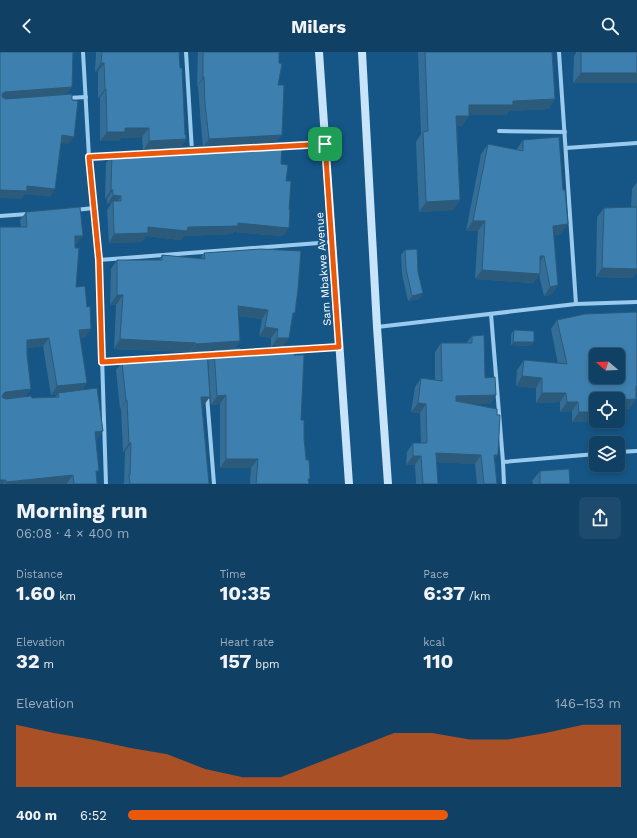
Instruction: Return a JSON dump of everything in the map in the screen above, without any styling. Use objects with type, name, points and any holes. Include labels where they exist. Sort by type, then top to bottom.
[{"type":"main road","name":"Sam Mbakwe Avenue","points":[[319,52],[349,484]]},
{"type":"main road","points":[[362,52],[377,327],[388,484]]},
{"type":"street","points":[[83,52],[89,157],[99,260],[106,484]]},
{"type":"street","points":[[186,52],[192,152]]},
{"type":"street","points":[[558,52],[565,132],[576,304]]},
{"type":"street","points":[[62,98],[86,97]]},
{"type":"street","points":[[499,131],[565,132]]},
{"type":"street","points":[[566,148],[637,143]]},
{"type":"street","points":[[270,147],[325,144]]},
{"type":"street","points":[[184,152],[200,151]]},
{"type":"street","points":[[89,157],[121,156]]},
{"type":"street","points":[[71,210],[94,208]]},
{"type":"street","points":[[0,216],[31,214]]},
{"type":"street","points":[[99,260],[332,242]]},
{"type":"street","points":[[377,327],[576,304],[637,302]]},
{"type":"street","points":[[491,314],[504,484]]},
{"type":"street","points":[[283,350],[339,347]]},
{"type":"street","points":[[102,362],[141,360]]},
{"type":"street","points":[[96,393],[103,392]]},
{"type":"street","points":[[207,393],[214,484]]},
{"type":"street","points":[[625,452],[637,451]]},
{"type":"street","points":[[503,462],[589,455]]},
{"type":"building","points":[[0,52],[73,52],[72,87],[5,92],[2,95],[3,98],[6,99],[72,94],[72,100],[78,101],[74,137],[62,135],[55,189],[27,186],[27,191],[0,190]]},
{"type":"building","points":[[102,52],[179,52],[180,68],[182,68],[186,139],[149,141],[149,128],[125,128],[125,132],[107,132],[104,63],[101,63]]},
{"type":"building","points":[[203,52],[279,52],[279,63],[282,64],[278,85],[284,85],[282,135],[209,139],[203,77]]},
{"type":"building","points":[[425,52],[552,52],[555,99],[513,101],[513,105],[469,105],[469,116],[456,116],[460,200],[426,202],[423,132],[428,131]]},
{"type":"building","points":[[581,52],[637,52],[637,73],[581,73]]},
{"type":"building","points":[[559,137],[563,190],[565,190],[568,224],[553,226],[558,285],[550,287],[544,256],[540,256],[540,274],[482,270],[485,221],[473,221],[488,144],[523,151],[523,140]]},
{"type":"building","points":[[282,142],[281,164],[288,165],[286,181],[291,181],[289,228],[238,223],[238,226],[188,227],[187,231],[148,227],[148,233],[114,234],[113,201],[121,201],[121,196],[113,195],[113,190],[111,190],[112,154],[149,154],[149,149],[200,146],[210,147]]},
{"type":"building","points":[[80,207],[83,236],[75,236],[75,248],[79,248],[76,287],[85,286],[87,307],[90,306],[91,329],[79,330],[87,383],[57,386],[49,338],[27,340],[27,355],[31,389],[6,392],[2,396],[6,399],[31,396],[32,398],[59,397],[58,393],[97,388],[103,431],[95,432],[99,471],[96,471],[97,484],[74,484],[73,475],[6,482],[6,480],[0,480],[0,227],[27,227],[26,212]]},
{"type":"building","points":[[637,207],[637,269],[602,268],[604,208]]},
{"type":"building","points":[[261,249],[301,251],[295,313],[293,313],[289,338],[277,338],[278,329],[265,327],[268,310],[238,306],[240,341],[196,344],[120,339],[123,295],[117,295],[117,260],[162,260],[162,255],[205,259],[204,253]]},
{"type":"building","points":[[417,249],[418,272],[423,293],[412,296],[406,269],[405,250]]},
{"type":"building","points":[[637,312],[636,399],[625,400],[625,392],[589,392],[589,412],[579,412],[578,402],[567,402],[566,393],[542,393],[542,378],[522,376],[524,360],[567,364],[557,320],[585,314]]},
{"type":"building","points":[[514,330],[534,331],[534,342],[513,342]]},
{"type":"building","points":[[484,335],[485,378],[495,377],[496,395],[456,396],[456,401],[497,409],[497,415],[500,415],[498,455],[494,455],[497,484],[484,484],[481,455],[436,453],[438,484],[423,484],[421,456],[413,456],[413,443],[427,443],[426,404],[418,403],[421,378],[442,381],[441,343],[472,343],[472,336]]},
{"type":"building","points":[[295,345],[294,355],[304,355],[301,420],[304,420],[306,460],[309,460],[309,484],[256,484],[258,459],[226,459],[226,395],[217,396],[214,350],[240,348],[240,351],[276,351],[277,346]]},
{"type":"building","points":[[196,351],[207,351],[210,397],[201,397],[209,484],[130,484],[129,475],[131,443],[129,443],[127,400],[122,362],[196,353]]},
{"type":"building","points":[[569,469],[570,484],[540,484],[540,471]]},
{"type":"route","points":[[325,144],[339,347],[102,362],[99,260],[89,157],[325,144]]}]
